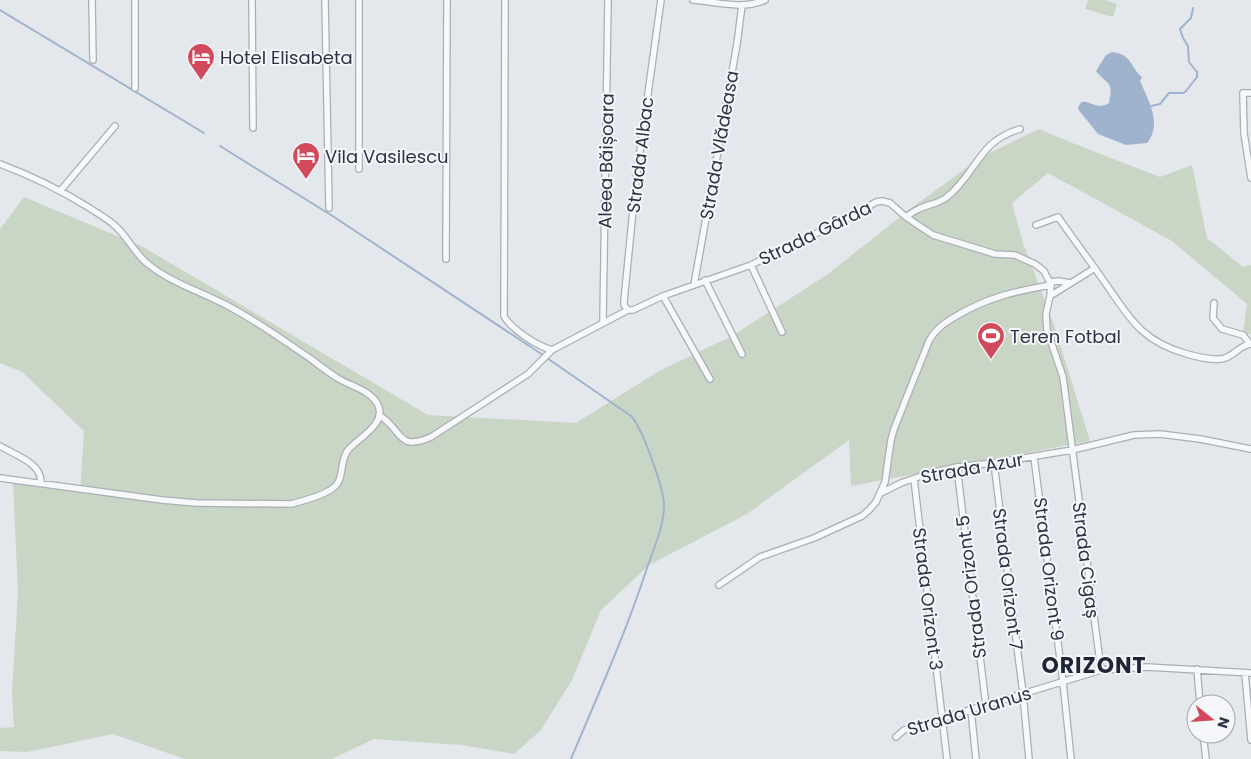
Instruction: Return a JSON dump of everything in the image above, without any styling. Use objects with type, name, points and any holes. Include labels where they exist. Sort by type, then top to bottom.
[{"type":"street","points":[[92,0],[93,60]]},
{"type":"street","points":[[134,0],[135,88]]},
{"type":"street","points":[[252,0],[253,128]]},
{"type":"street","points":[[326,0],[328,208]]},
{"type":"street","points":[[359,0],[359,169]]},
{"type":"street","points":[[446,259],[447,0]]},
{"type":"street","points":[[505,0],[504,316],[511,325],[551,352]]},
{"type":"street","name":"Aleea Băișoara","points":[[603,321],[608,0]]},
{"type":"street","name":"Strada Albac","points":[[628,310],[624,301],[636,180],[662,0]]},
{"type":"street","points":[[693,0],[742,5],[764,0]]},
{"type":"street","name":"Strada Vlădeasa","points":[[694,284],[737,44],[742,5]]},
{"type":"street","points":[[1251,93],[1243,93],[1244,133],[1251,178]]},
{"type":"street","points":[[61,190],[115,126]]},
{"type":"street","points":[[906,218],[916,210],[946,198],[964,179],[987,148],[1006,133],[1020,129]]},
{"type":"street","points":[[0,164],[61,190],[113,224],[148,264],[167,277],[247,316],[339,379],[371,396],[377,404],[379,416],[373,428],[347,451],[344,456],[338,484],[304,501],[291,504],[196,503],[162,500],[0,478]]},
{"type":"street","name":"Strada Gârda","points":[[379,416],[385,419],[402,439],[418,443],[431,437],[528,374],[551,352],[603,321],[694,284],[750,265],[856,214],[876,202],[890,203],[906,218],[933,235],[995,254],[1025,258],[1044,271],[1051,284]]},
{"type":"street","points":[[1036,225],[1058,218],[1135,325],[1160,344],[1170,349],[1198,358],[1223,359],[1229,357],[1241,347],[1251,344],[1243,335],[1222,329],[1213,318],[1214,303]]},
{"type":"street","points":[[750,265],[782,332]]},
{"type":"street","points":[[1050,296],[1095,268]]},
{"type":"street","points":[[705,280],[742,354]]},
{"type":"street","points":[[881,493],[885,482],[894,429],[929,341],[936,330],[976,305],[998,296],[1059,281],[1070,283]]},
{"type":"street","points":[[1051,284],[1046,314],[1046,330],[1063,377],[1072,450]]},
{"type":"street","points":[[664,296],[710,379]]},
{"type":"street","name":"Strada Azur","points":[[719,585],[760,557],[814,538],[862,516],[869,510],[881,493],[914,478],[957,467],[1034,457],[1134,435],[1148,434],[1200,439],[1251,449]]},
{"type":"street","points":[[0,446],[36,468],[41,477],[41,483]]},
{"type":"street","name":"Strada Cigaș","points":[[1072,450],[1101,670]]},
{"type":"street","name":"Strada Orizont 9","points":[[1034,457],[1071,759]]},
{"type":"street","name":"Strada Orizont 7","points":[[994,463],[1023,694],[1029,759]]},
{"type":"street","name":"Strada Orizont 5","points":[[957,467],[986,706]]},
{"type":"street","name":"Strada Orizont 3","points":[[914,478],[947,759]]},
{"type":"street","name":"Strada Uranus","points":[[896,737],[904,730],[1101,670],[1147,666],[1248,673]]},
{"type":"street","points":[[1197,669],[1199,694]]},
{"type":"street","points":[[1248,673],[1251,740]]},
{"type":"street","points":[[971,710],[976,759]]},
{"type":"street","points":[[1204,744],[1206,759]]},
{"type":"green space","points":[[1088,0],[1105,0],[1117,4],[1113,17],[1085,9]]},
{"type":"green space","points":[[1039,129],[1160,177],[1192,165],[1207,238],[1243,267],[1251,265],[1251,334],[1243,333],[1247,304],[1172,241],[1048,173],[1012,203],[1023,243],[1054,325],[1090,441],[851,486],[849,440],[747,514],[649,565],[601,610],[572,680],[541,730],[514,754],[461,745],[374,739],[332,759],[185,759],[113,734],[27,752],[0,751],[0,728],[14,727],[12,692],[18,593],[13,482],[80,491],[84,431],[22,372],[0,363],[0,229],[24,197],[143,247],[428,415],[576,423],[659,371],[732,336],[828,274],[906,212],[981,157]]},
{"type":"water","points":[[1112,52],[1119,53],[1127,58],[1142,77],[1140,81],[1150,104],[1154,120],[1152,136],[1147,143],[1126,145],[1098,134],[1078,109],[1083,102],[1099,106],[1109,103],[1110,86],[1096,71],[1106,55]]},
{"type":"waterway","points":[[1151,106],[1160,104],[1169,93],[1183,93],[1197,77],[1197,72],[1189,62],[1188,46],[1180,29],[1191,18],[1193,8]]},
{"type":"waterway","points":[[0,10],[204,133]]},
{"type":"waterway","points":[[220,146],[331,215],[543,355]]},
{"type":"waterway","points":[[547,358],[631,416],[636,422],[652,459],[664,505],[660,530],[638,595],[571,759]]},
{"type":"place","name":"Hotel Elisabeta","points":[[201,81]]},
{"type":"place","name":"Vila Vasilescu","points":[[306,180]]},
{"type":"place","name":"Teren Fotbal","points":[[991,360]]},
{"type":"district","name":"ORIZONT","points":[[1094,665]]}]
